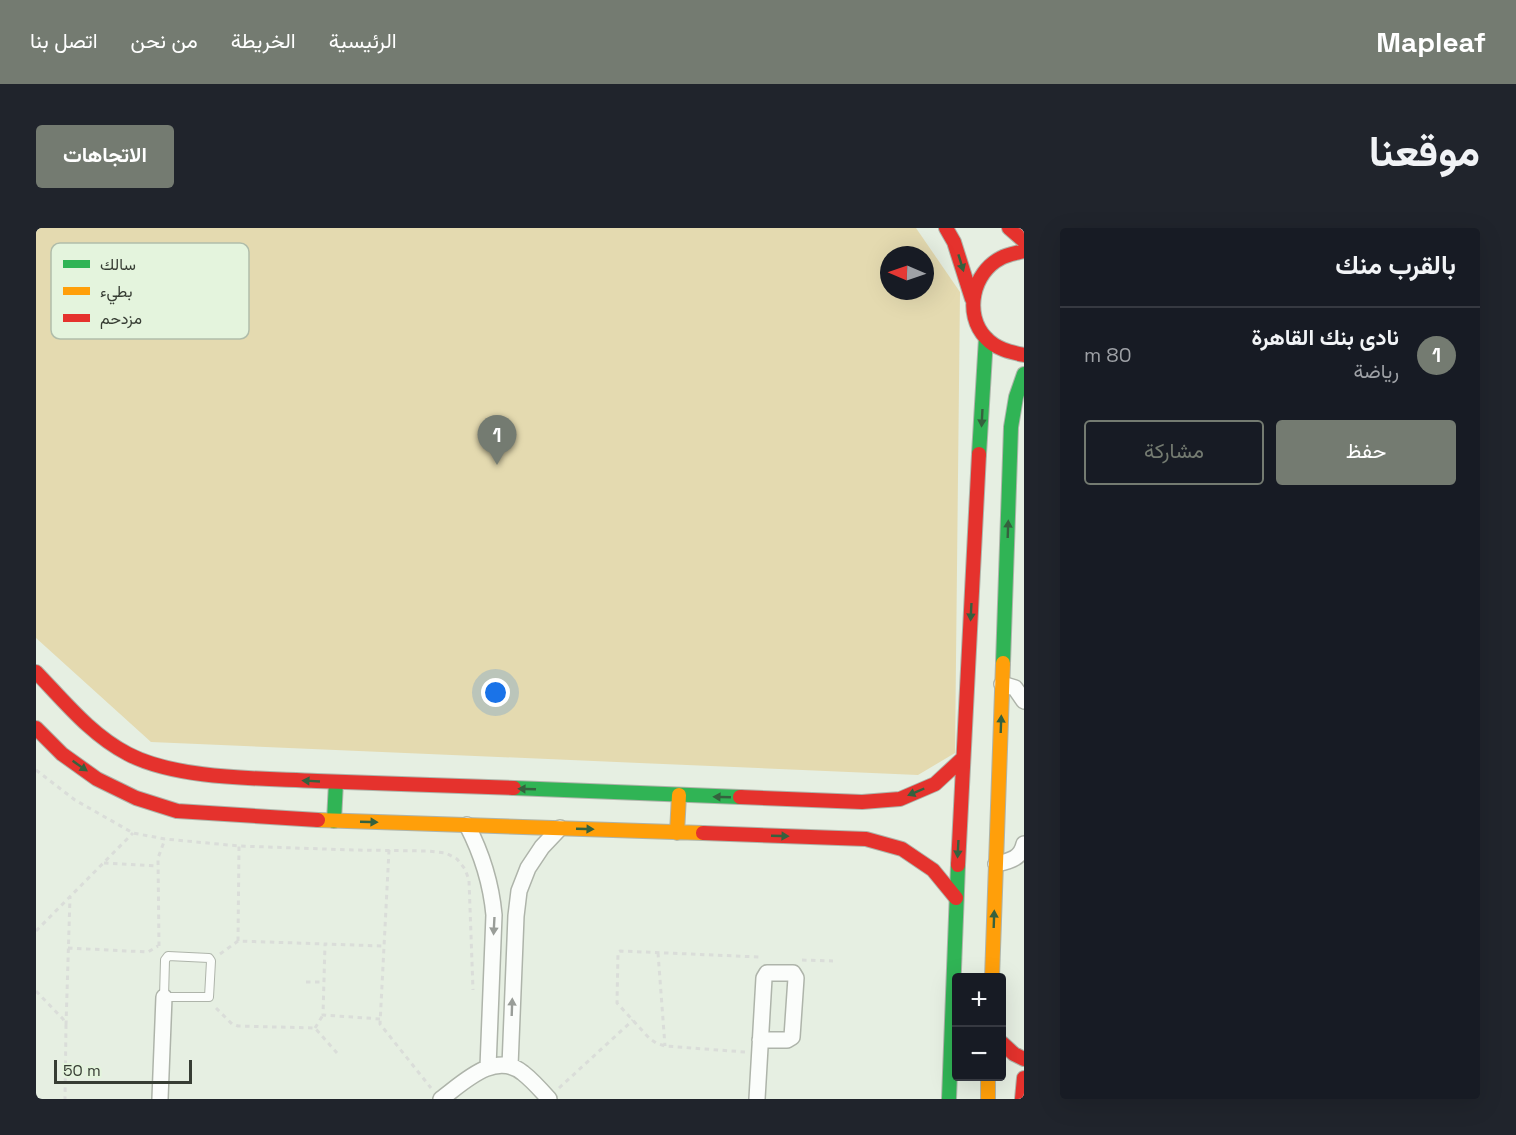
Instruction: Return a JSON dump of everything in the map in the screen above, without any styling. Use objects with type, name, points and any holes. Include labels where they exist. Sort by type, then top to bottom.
[{"type":"street","points":[[946,228],[954,242],[972,299],[977,326],[986,338],[1003,351],[1024,355]]},
{"type":"street","points":[[1009,228],[1024,241]]},
{"type":"street","points":[[972,299],[977,280],[989,265],[1012,252],[1024,251]]},
{"type":"street","points":[[986,338],[999,396],[1011,427],[992,973]]},
{"type":"street","points":[[949,1099],[962,759],[999,396],[1024,374]]},
{"type":"street","points":[[36,672],[87,724],[113,746],[149,762],[187,771],[336,782],[862,802],[900,799],[935,784],[962,759]]},
{"type":"street","points":[[1002,684],[1014,688],[1024,701]]},
{"type":"street","points":[[36,728],[62,754],[97,779],[136,798],[177,811],[334,820],[866,839],[902,849],[933,870],[956,898]]},
{"type":"street","points":[[334,820],[336,782]]},
{"type":"street","points":[[677,833],[679,795]]},
{"type":"street","points":[[466,825],[486,868],[492,891],[494,915],[488,1067]]},
{"type":"street","points":[[510,1066],[519,891],[528,867],[542,847],[560,828]]},
{"type":"street","points":[[996,864],[1012,860],[1023,850],[1024,844]]},
{"type":"street","points":[[757,1099],[760,1046],[765,975],[769,972],[793,973],[796,978],[792,1037],[760,1046]]},
{"type":"street","points":[[160,1099],[164,997]]},
{"type":"street","points":[[1006,1047],[1024,1059]]},
{"type":"street","points":[[437,1094],[488,1067],[498,1065],[510,1066],[522,1072],[549,1098]]},
{"type":"street","points":[[1022,1099],[1024,1078]]},
{"type":"street","points":[[988,1081],[988,1099]]},
{"type":"lane","points":[[168,957],[207,957],[211,961],[210,994],[206,998],[164,997],[165,960],[168,957]]},
{"type":"path","points":[[36,770],[75,800],[134,833],[165,839],[239,846],[427,851],[446,854],[457,860],[465,869],[469,880],[472,985],[475,995]]},
{"type":"path","points":[[36,782],[41,776]]},
{"type":"path","points":[[36,931],[134,833]]},
{"type":"path","points":[[165,839],[160,851],[158,866],[159,945],[168,957]]},
{"type":"path","points":[[238,941],[239,846]]},
{"type":"path","points":[[389,850],[380,1026],[437,1094]]},
{"type":"path","points":[[104,863],[158,866]]},
{"type":"path","points":[[64,1099],[70,897]]},
{"type":"path","points":[[211,961],[238,941],[384,946]]},
{"type":"path","points":[[315,1028],[323,1015],[325,944]]},
{"type":"path","points":[[68,948],[148,952],[159,945]]},
{"type":"path","points":[[760,1046],[665,1046],[650,1039],[617,1003],[618,952],[764,958]]},
{"type":"path","points":[[658,952],[665,1046]]},
{"type":"path","points":[[799,959],[833,961]]},
{"type":"path","points":[[306,982],[323,982]]},
{"type":"path","points":[[36,991],[66,1025]]},
{"type":"path","points":[[206,998],[235,1025],[315,1028],[337,1053]]},
{"type":"path","points":[[323,1015],[380,1018]]},
{"type":"path","points":[[549,1098],[633,1020]]},
{"type":"shaded area","points":[[36,228],[916,228],[928,246],[880,246],[880,300],[934,300],[934,254],[960,292],[955,753],[918,775],[151,742],[36,638]]},
{"type":"traffic: fast","points":[[979,454],[986,338]]},
{"type":"traffic: fast","points":[[1003,663],[1011,427],[1016,397],[1024,374]]},
{"type":"traffic: fast","points":[[334,821],[336,782]]},
{"type":"traffic: fast","points":[[514,788],[740,797]]},
{"type":"traffic: fast","points":[[949,1099],[958,865]]},
{"type":"traffic: slow","points":[[992,973],[1003,663]]},
{"type":"traffic: slow","points":[[677,833],[679,795]]},
{"type":"traffic: slow","points":[[318,820],[703,833]]},
{"type":"traffic: slow","points":[[988,1081],[988,1099]]},
{"type":"traffic: jam","points":[[946,228],[954,242],[972,299]]},
{"type":"traffic: jam","points":[[1009,228],[1024,241]]},
{"type":"traffic: jam","points":[[1024,251],[991,264],[978,283],[973,306],[979,328],[990,342],[1008,351],[1024,355]]},
{"type":"traffic: jam","points":[[958,865],[979,454]]},
{"type":"traffic: jam","points":[[36,672],[79,717],[102,737],[128,754],[148,763],[171,769],[246,778],[514,788]]},
{"type":"traffic: jam","points":[[36,728],[62,754],[97,779],[136,798],[177,811],[318,820]]},
{"type":"traffic: jam","points":[[740,797],[862,802],[900,799],[935,784],[962,759]]},
{"type":"traffic: jam","points":[[703,833],[866,839],[902,849],[933,870],[956,898]]},
{"type":"traffic: jam","points":[[1006,1047],[1024,1059]]},
{"type":"traffic: jam","points":[[1022,1099],[1024,1078]]},
{"type":"place","name":"نادى بنك القاهرة","points":[[497,465]]}]
